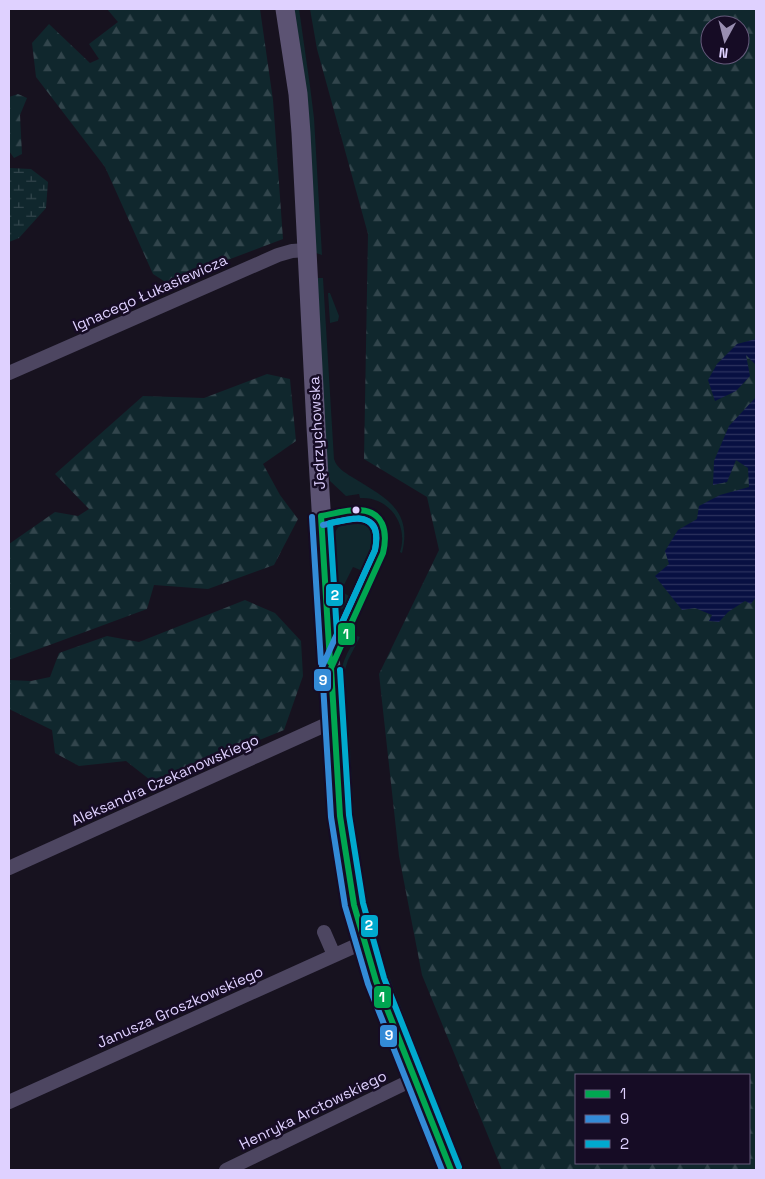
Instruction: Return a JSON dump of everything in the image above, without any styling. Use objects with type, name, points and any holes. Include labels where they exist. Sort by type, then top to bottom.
[{"type":"main road","name":"Jędrzychowska","points":[[285,9],[298,94],[301,133],[316,427],[340,816],[344,852],[354,905],[376,980],[451,1170]]},
{"type":"street","name":"Ignacego Łukasiewicza","points":[[9,373],[278,255],[292,251],[307,250]]},
{"type":"street","name":"Aleksandra Czekanowskiego","points":[[9,868],[334,721]]},
{"type":"street","points":[[324,932],[334,955]]},
{"type":"street","name":"Janusza Groszkowskiego","points":[[9,1102],[364,942]]},
{"type":"street","name":"Henryka Arctowskiego","points":[[226,1170],[414,1079]]},
{"type":"green space","points":[[107,9],[260,9],[273,100],[283,239],[167,283],[153,274],[105,167],[36,77],[32,43],[49,24],[90,63],[99,59],[89,44],[118,22]]},
{"type":"green space","points":[[291,9],[299,9],[310,86],[314,118],[322,255],[316,253]]},
{"type":"green space","points":[[310,9],[756,9],[756,1170],[502,1170],[422,975],[399,856],[379,674],[439,550],[427,497],[364,459],[368,234],[317,49]]},
{"type":"green space","points":[[18,94],[27,98],[20,115],[22,154],[14,158],[9,151],[9,97]]},
{"type":"green space","points":[[9,168],[31,169],[48,182],[46,208],[19,238],[9,242]]},
{"type":"green space","points":[[316,278],[323,278],[334,459],[337,465],[344,471],[385,498],[393,506],[403,525],[402,553],[400,552],[402,532],[394,514],[388,507],[380,502],[360,498],[359,494],[346,496],[330,481],[326,474]]},
{"type":"green space","points":[[328,293],[330,293],[339,316],[338,321],[330,323]]},
{"type":"green space","points":[[267,374],[290,379],[296,441],[263,464],[280,495],[298,519],[274,565],[208,589],[154,585],[147,609],[9,660],[9,544],[55,512],[78,516],[89,509],[55,474],[143,396],[204,398]]},
{"type":"green space","points":[[348,521],[363,523],[372,528],[377,546],[365,572],[353,567],[341,591],[352,598],[346,607],[342,609],[336,607],[331,538],[339,526]]},
{"type":"green space","points":[[245,600],[275,613],[301,641],[303,676],[284,730],[154,783],[126,761],[79,766],[55,753],[52,730],[9,709],[9,680],[31,681],[50,677],[59,653],[107,636],[139,642]]},
{"type":"green space","points":[[357,636],[360,637],[345,670],[346,714],[343,698],[342,668]]},
{"type":"green space","points":[[349,730],[357,843],[374,928],[383,961],[465,1170],[461,1170],[399,1014],[387,982],[368,917],[352,827],[346,737]]},
{"type":"shaded area","points":[[756,339],[756,369],[755,364],[746,355],[750,376],[736,391],[715,401],[708,380],[717,364],[737,344]]},
{"type":"shaded area","points":[[756,397],[756,597],[751,604],[745,601],[728,612],[719,622],[709,621],[712,615],[695,608],[682,610],[655,576],[669,564],[665,551],[678,530],[697,519],[699,506],[720,495],[749,487],[748,468],[736,460],[727,482],[713,485],[714,461],[729,426]]},
{"type":"transit line","name":"1","points":[[321,516],[348,511],[366,511],[378,518],[384,530],[383,553],[331,668],[340,816],[354,905],[376,981],[451,1170]]},
{"type":"transit line","name":"1","points":[[321,516],[330,662]]},
{"type":"transit line","name":"9","points":[[312,517],[321,663]]},
{"type":"transit line","name":"2","points":[[357,518],[369,522],[375,529],[375,550],[337,634],[330,523],[357,518]]},
{"type":"transit line","name":"9","points":[[323,525],[343,520],[362,519],[374,527],[376,536],[375,550],[322,667],[331,817],[345,906],[368,984],[442,1170]]},
{"type":"transit line","name":"2","points":[[340,670],[349,815],[363,903],[384,978],[459,1167]]}]
